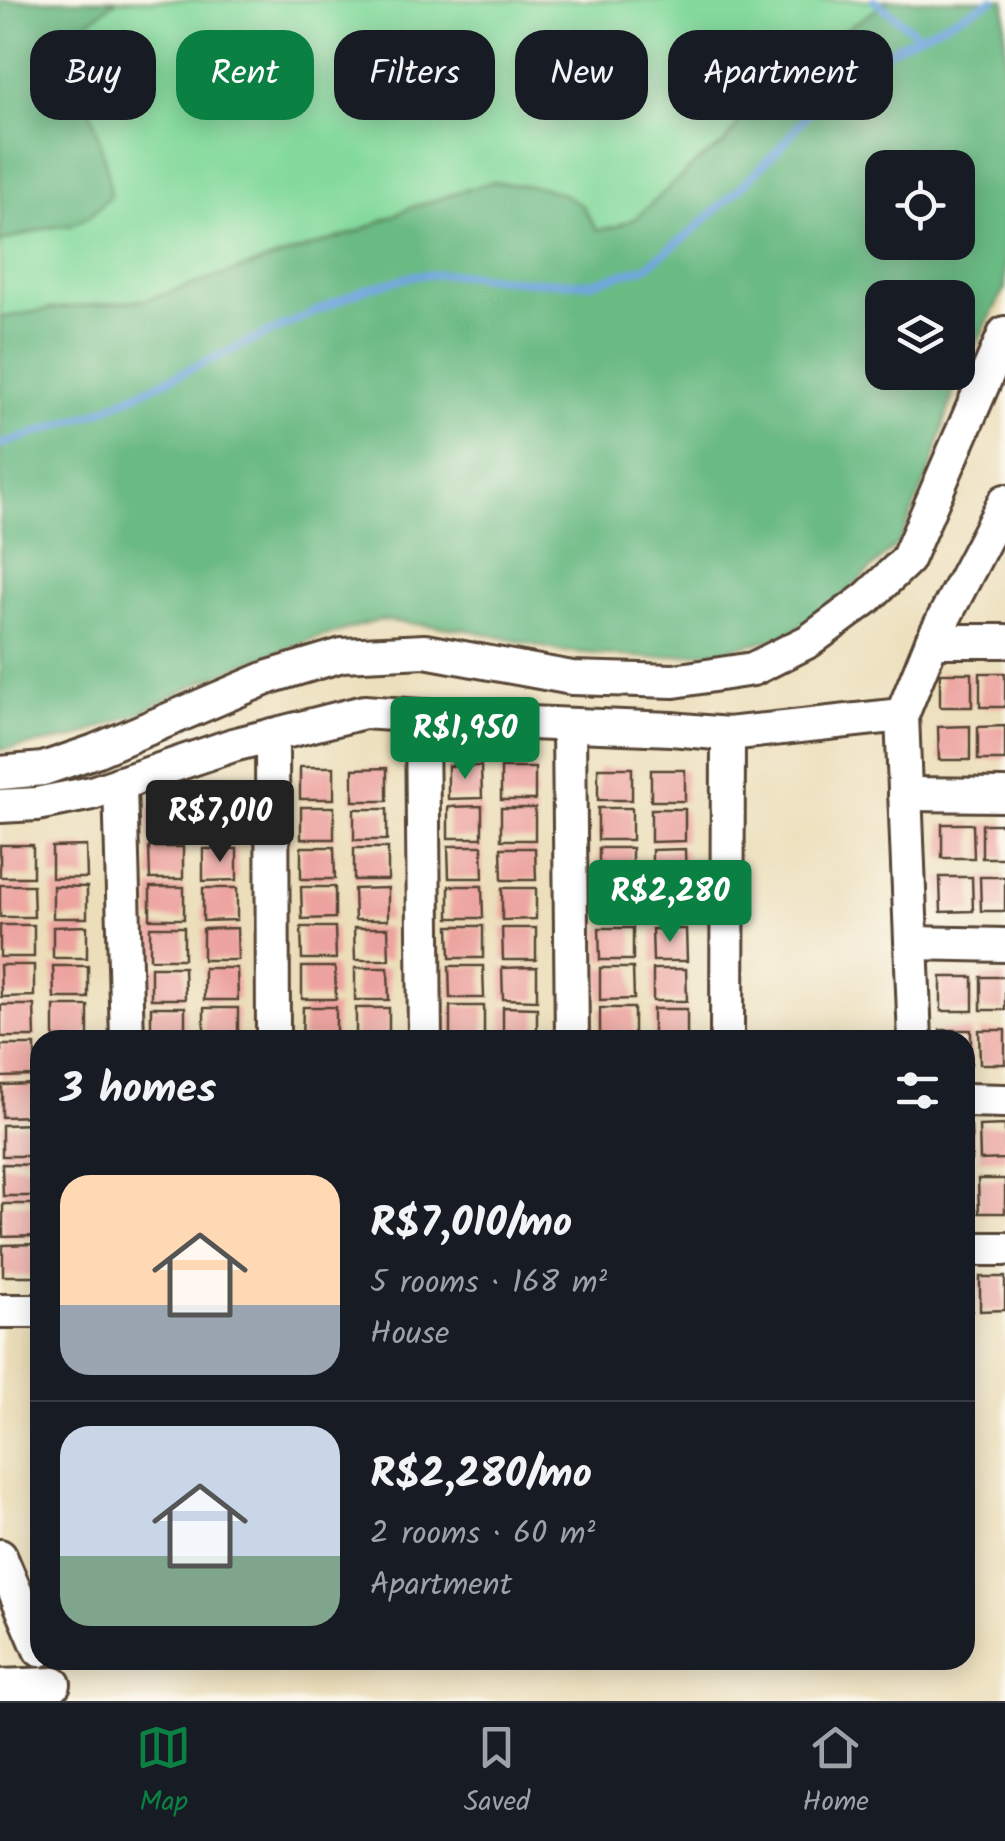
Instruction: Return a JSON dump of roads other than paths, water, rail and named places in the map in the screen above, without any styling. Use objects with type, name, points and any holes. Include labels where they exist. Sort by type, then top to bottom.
[{"type":"street","points":[[0,773],[44,769],[268,677],[342,654],[425,650],[572,678],[674,681],[753,668],[809,641],[866,598],[907,560],[1005,333]]},
{"type":"street","points":[[916,1030],[902,715],[932,640],[1005,501]]},
{"type":"street","points":[[932,640],[1005,641]]},
{"type":"street","points":[[0,806],[37,804],[92,793],[233,745],[364,712],[728,734],[902,715]]},
{"type":"street","points":[[422,718],[424,1030]]},
{"type":"street","points":[[569,725],[572,1030]]},
{"type":"street","points":[[727,1030],[728,734]]},
{"type":"street","points":[[272,735],[273,1030]]},
{"type":"street","points":[[120,783],[126,1030]]},
{"type":"street","points":[[905,794],[1005,794]]},
{"type":"street","points":[[912,943],[1005,945]]},
{"type":"street","points":[[975,1100],[1005,1101]]},
{"type":"street","points":[[975,1249],[1005,1249]]},
{"type":"street","points":[[0,1311],[30,1311]]},
{"type":"street","points":[[0,1556],[30,1626]]},
{"type":"street","points":[[0,1686],[53,1682]]},
{"type":"waterway","points":[[874,0],[919,35]]},
{"type":"waterway","points":[[0,445],[95,413],[362,290],[416,275],[592,283],[646,267],[743,185],[815,105],[856,71],[899,45],[993,0]]}]
